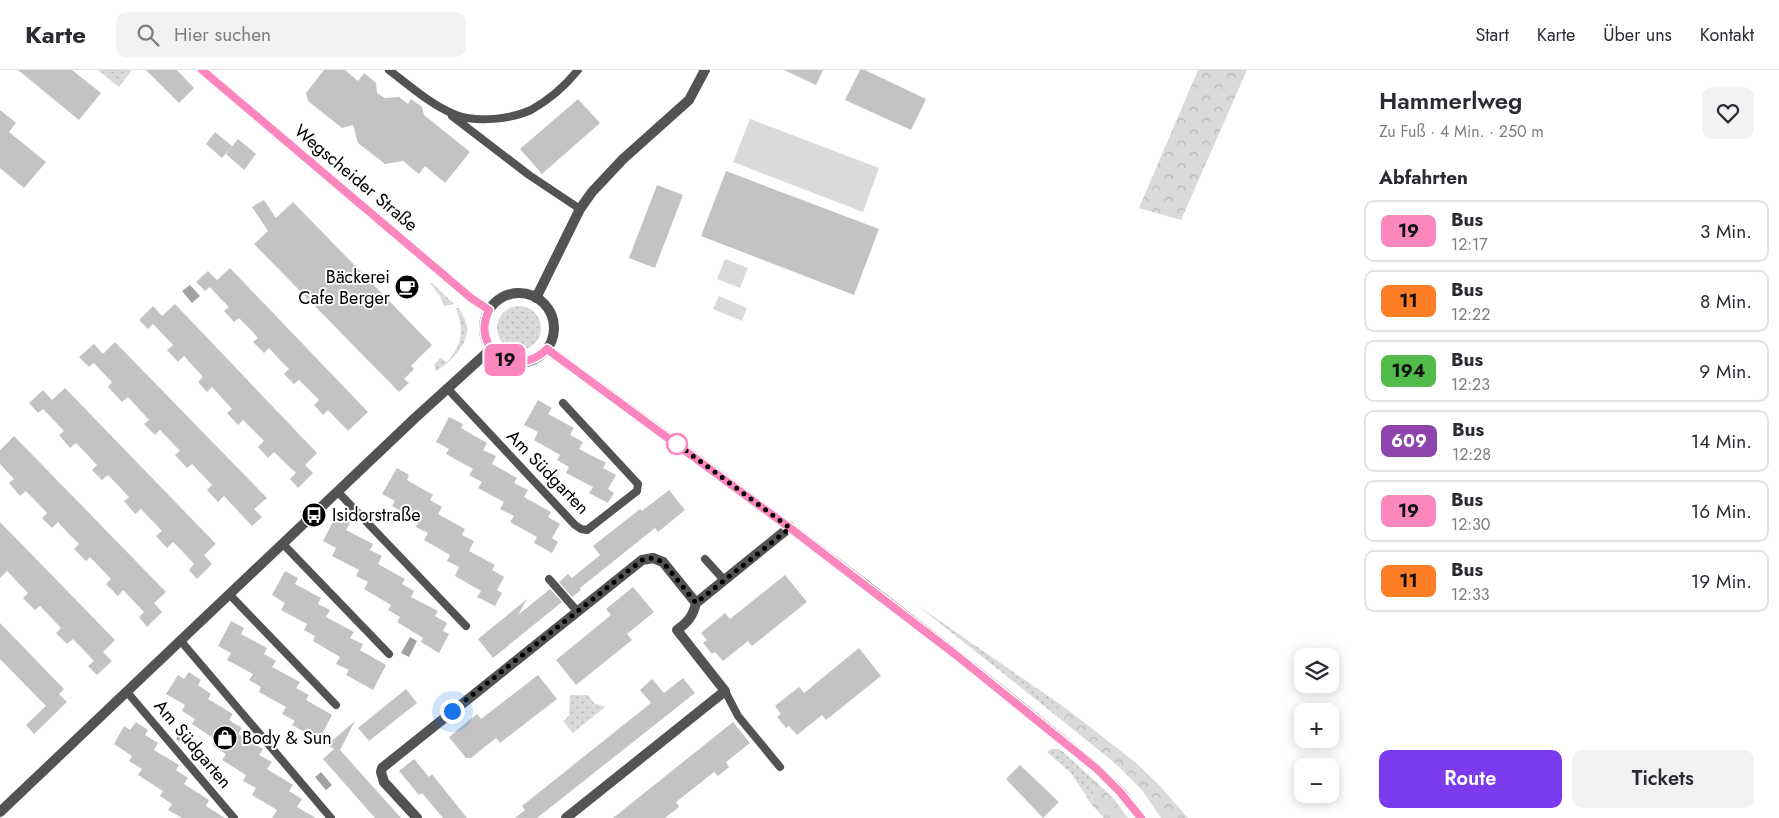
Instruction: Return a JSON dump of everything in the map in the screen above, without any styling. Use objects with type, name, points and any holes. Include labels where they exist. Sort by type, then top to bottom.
[{"type":"street","name":"Wegscheider Straße","points":[[202,70],[471,298],[489,310]]},
{"type":"street","points":[[536,298],[580,208],[592,192],[623,159],[688,100],[705,70]]},
{"type":"street","points":[[513,294],[528,294],[536,298],[549,310],[552,318],[553,334],[547,349],[534,359],[524,362],[504,359],[492,349],[484,332],[489,310],[495,302],[513,294]]},
{"type":"street","points":[[0,812],[447,388],[492,349]]},
{"type":"street","points":[[547,349],[790,528],[1061,739],[1097,769],[1120,792],[1141,818]]},
{"type":"street","points":[[566,818],[725,691],[677,630],[688,623],[694,614],[696,603],[790,528]]},
{"type":"street","points":[[417,818],[384,782],[381,772],[382,768],[642,560],[648,558],[659,559],[663,562],[696,603]]},
{"type":"lane","points":[[389,70],[487,141],[528,175],[580,208]]},
{"type":"lane","points":[[439,107],[458,116],[499,119],[530,110],[556,93],[578,70]]},
{"type":"lane","name":"Am Südgarten","points":[[447,388],[575,526],[587,530],[636,491],[638,484],[563,403]]},
{"type":"lane","points":[[338,492],[466,626]]},
{"type":"lane","points":[[283,544],[389,654]]},
{"type":"lane","points":[[705,559],[724,580]]},
{"type":"lane","points":[[549,579],[577,611]]},
{"type":"lane","points":[[229,594],[336,705]]},
{"type":"lane","points":[[180,640],[331,818]]},
{"type":"lane","points":[[725,691],[738,716],[780,767]]},
{"type":"lane","name":"Am Südgarten","points":[[127,692],[234,818]]},
{"type":"green space","points":[[98,70],[132,70],[119,87]]},
{"type":"green space","points":[[1198,70],[1247,70],[1181,220],[1139,208]]},
{"type":"green space","points":[[750,119],[879,168],[863,212],[733,162]]},
{"type":"green space","points":[[725,259],[748,268],[740,288],[717,279]]},
{"type":"green space","points":[[430,283],[454,304],[444,306],[440,296]]},
{"type":"green space","points":[[719,296],[747,308],[742,321],[713,309]]},
{"type":"green space","points":[[515,306],[523,306],[535,312],[541,328],[535,344],[523,350],[515,350],[503,344],[497,332],[497,324],[503,312]]},
{"type":"green space","points":[[456,308],[459,308],[467,327],[465,340],[458,352],[447,363],[436,371],[434,365],[440,358],[447,362],[459,343],[461,331]]},
{"type":"green space","points":[[917,605],[1068,710],[1061,712],[1059,718]]},
{"type":"green space","points":[[570,695],[588,695],[594,703],[605,707],[573,733],[563,721],[569,716]]},
{"type":"green space","points":[[1068,710],[1135,762],[1160,786],[1188,818],[1161,818],[1142,790],[1116,764],[1059,718],[1061,712]]},
{"type":"green space","points":[[1051,749],[1060,749],[1094,780],[1092,805],[1071,773],[1047,752]]},
{"type":"green space","points":[[1094,780],[1113,798],[1128,818],[1104,818],[1092,805]]},
{"type":"shaded area","points":[[190,285],[200,296],[192,303],[182,291]]},
{"type":"shaded area","points":[[410,637],[417,641],[409,657],[401,653]]},
{"type":"shaded area","points":[[184,726],[191,730],[183,743],[176,739]]},
{"type":"shaded area","points":[[321,772],[332,785],[326,790],[315,777]]},
{"type":"building","points":[[18,70],[72,70],[101,93],[79,120]]},
{"type":"building","points":[[146,70],[177,70],[194,88],[179,103]]},
{"type":"building","points":[[324,70],[345,70],[358,81],[364,73],[376,83],[377,93],[385,98],[399,97],[408,104],[411,99],[422,107],[424,115],[470,152],[445,183],[425,166],[419,174],[403,161],[385,164],[358,143],[353,125],[342,128],[308,101],[306,93]]},
{"type":"building","points":[[784,70],[823,70],[816,85]]},
{"type":"building","points":[[860,70],[865,70],[926,99],[911,130],[845,100]]},
{"type":"building","points":[[578,99],[600,123],[542,174],[520,149]]},
{"type":"building","points":[[0,110],[16,123],[9,132],[46,162],[24,188],[0,168]]},
{"type":"building","points":[[215,132],[232,146],[222,158],[206,144]]},
{"type":"building","points":[[238,139],[256,154],[244,170],[226,154]]},
{"type":"building","points":[[726,171],[879,229],[854,295],[701,236]]},
{"type":"building","points":[[657,185],[683,195],[655,268],[629,258]]},
{"type":"building","points":[[264,200],[276,218],[293,202],[432,345],[411,366],[414,369],[404,379],[409,383],[399,392],[254,244],[268,231],[252,207]]},
{"type":"building","points":[[230,268],[368,412],[348,431],[328,410],[323,415],[314,405],[319,400],[299,380],[294,384],[284,374],[289,369],[269,348],[264,353],[253,342],[258,338],[239,318],[234,322],[224,311],[229,307],[210,287],[205,291],[196,282],[208,271],[217,280]]},
{"type":"building","points":[[175,304],[317,453],[305,465],[313,473],[298,488],[290,479],[296,473],[274,452],[268,458],[258,447],[264,441],[243,420],[238,425],[227,413],[232,409],[212,387],[207,392],[198,382],[203,377],[184,356],[178,362],[167,350],[173,345],[153,324],[148,329],[139,320],[153,306],[162,316]]},
{"type":"building","points":[[115,342],[267,498],[254,509],[262,517],[252,526],[224,496],[218,502],[207,490],[212,485],[192,464],[187,468],[175,455],[180,451],[160,430],[155,435],[144,424],[149,420],[128,397],[122,402],[108,387],[112,382],[94,363],[89,367],[79,357],[94,344],[103,354]]},
{"type":"building","points":[[65,388],[216,544],[204,555],[212,564],[197,579],[189,570],[194,564],[184,553],[173,542],[167,548],[156,536],[162,531],[141,509],[135,514],[124,501],[129,497],[108,475],[102,480],[92,470],[97,465],[76,443],[70,448],[59,435],[64,431],[43,409],[38,413],[29,403],[43,390],[52,400]]},
{"type":"building","points":[[538,400],[552,408],[548,414],[574,428],[570,435],[583,442],[579,449],[606,463],[603,468],[616,475],[608,489],[614,493],[608,503],[589,493],[593,487],[566,473],[569,467],[557,460],[560,455],[534,440],[538,432],[524,425]]},
{"type":"building","points":[[449,417],[463,424],[461,428],[487,443],[483,450],[496,456],[492,464],[517,478],[514,483],[528,490],[524,497],[551,512],[548,517],[560,524],[552,538],[558,542],[552,553],[534,543],[537,537],[510,522],[514,516],[500,509],[504,502],[478,488],[482,482],[469,475],[473,469],[446,454],[449,449],[436,442]]},
{"type":"building","points":[[14,436],[166,592],[154,603],[162,612],[147,627],[139,617],[144,612],[123,590],[118,596],[106,584],[111,579],[90,557],[86,561],[74,549],[79,544],[58,522],[52,528],[42,518],[47,513],[26,491],[20,496],[9,483],[14,479],[0,464],[0,450]]},
{"type":"building","points":[[397,468],[409,475],[407,480],[433,495],[430,500],[442,507],[438,514],[465,529],[462,535],[474,541],[469,551],[495,565],[492,570],[504,577],[497,590],[502,593],[495,606],[477,597],[481,591],[455,576],[459,567],[447,561],[450,555],[424,540],[428,533],[416,527],[419,521],[392,506],[395,501],[382,494]]},
{"type":"building","points":[[669,490],[685,510],[658,532],[655,528],[580,588],[581,590],[572,597],[559,582],[568,574],[572,578],[600,555],[593,546],[640,509],[642,511]]},
{"type":"building","points":[[336,516],[350,523],[346,530],[373,544],[370,550],[382,556],[378,564],[405,579],[402,584],[414,591],[411,597],[438,611],[435,616],[447,623],[443,631],[449,634],[439,653],[421,642],[423,638],[397,622],[400,617],[388,610],[391,605],[364,589],[368,582],[356,576],[359,570],[332,556],[336,548],[323,541]]},
{"type":"building","points":[[0,522],[115,640],[103,652],[112,661],[97,675],[88,666],[94,661],[73,639],[67,644],[56,633],[61,628],[40,606],[35,610],[23,598],[28,593],[7,571],[0,578]]},
{"type":"building","points":[[285,571],[298,578],[295,584],[321,598],[318,604],[330,610],[326,617],[354,632],[350,638],[363,644],[360,650],[386,665],[373,690],[346,675],[349,670],[336,664],[340,657],[313,641],[315,636],[304,630],[307,624],[281,610],[285,603],[272,595]]},
{"type":"building","points":[[785,575],[807,602],[752,646],[748,641],[723,661],[715,652],[712,654],[703,643],[707,640],[701,633],[725,613],[730,619]]},
{"type":"building","points":[[633,587],[654,612],[627,634],[632,640],[576,685],[556,660],[611,615],[606,609]]},
{"type":"building","points":[[550,589],[562,602],[493,658],[478,639],[527,599],[518,615]]},
{"type":"building","points":[[231,621],[244,628],[241,634],[267,648],[264,654],[276,661],[272,667],[300,682],[296,688],[309,695],[306,700],[332,715],[319,740],[292,725],[295,721],[282,714],[286,707],[259,692],[261,687],[249,680],[253,674],[227,660],[231,653],[218,646]]},
{"type":"building","points":[[0,623],[64,689],[59,694],[67,702],[34,734],[26,725],[46,706],[0,659]]},
{"type":"building","points":[[859,648],[881,676],[826,720],[822,715],[797,735],[789,726],[786,728],[777,717],[781,714],[775,706],[799,687],[804,693]]},
{"type":"building","points":[[189,672],[201,680],[198,685],[211,694],[208,699],[233,714],[229,720],[242,728],[238,734],[263,749],[259,755],[272,762],[267,769],[293,785],[289,791],[302,799],[297,807],[316,818],[272,818],[277,810],[252,795],[256,788],[243,781],[246,775],[222,760],[226,754],[213,746],[216,740],[192,724],[195,719],[182,711],[185,705],[166,694],[178,675],[184,679]]},
{"type":"building","points":[[538,675],[557,699],[500,743],[496,738],[471,758],[466,758],[449,737],[477,714],[481,719]]},
{"type":"building","points":[[683,678],[695,693],[537,818],[515,818],[525,810],[522,806],[651,703],[640,690],[652,679],[664,693]]},
{"type":"building","points":[[406,689],[417,703],[369,741],[358,728]]},
{"type":"building","points":[[355,721],[340,750],[401,818],[375,818],[323,759],[334,749],[327,745]]},
{"type":"building","points":[[136,722],[148,730],[145,735],[158,743],[154,750],[179,765],[176,770],[188,778],[184,784],[209,800],[206,806],[225,818],[182,818],[168,810],[172,804],[160,796],[163,791],[138,775],[142,769],[129,761],[132,756],[114,744],[124,726],[130,730]]},
{"type":"building","points":[[733,722],[750,743],[726,762],[729,767],[718,776],[714,772],[676,802],[679,807],[665,818],[613,818]]},
{"type":"building","points":[[414,759],[429,777],[432,774],[467,818],[443,818],[422,793],[419,795],[399,771]]},
{"type":"building","points":[[1020,765],[1059,802],[1043,818],[1006,779]]},
{"type":"bus line","name":"19","points":[[202,70],[471,298],[489,310],[484,325],[484,332],[487,341],[496,354],[514,362],[524,362],[534,359],[547,349],[790,528],[956,655],[1097,769],[1120,792],[1141,818]]},
{"type":"place","name":"Bäckerei Cafe Berger","points":[[407,287]]},
{"type":"place","name":"Isidorstraße","points":[[314,515]]},
{"type":"place","name":"Body & Sun","points":[[225,738]]},
{"type":"route","points":[[452,711],[642,560],[653,558],[663,562],[696,603],[790,528],[677,444]]}]
